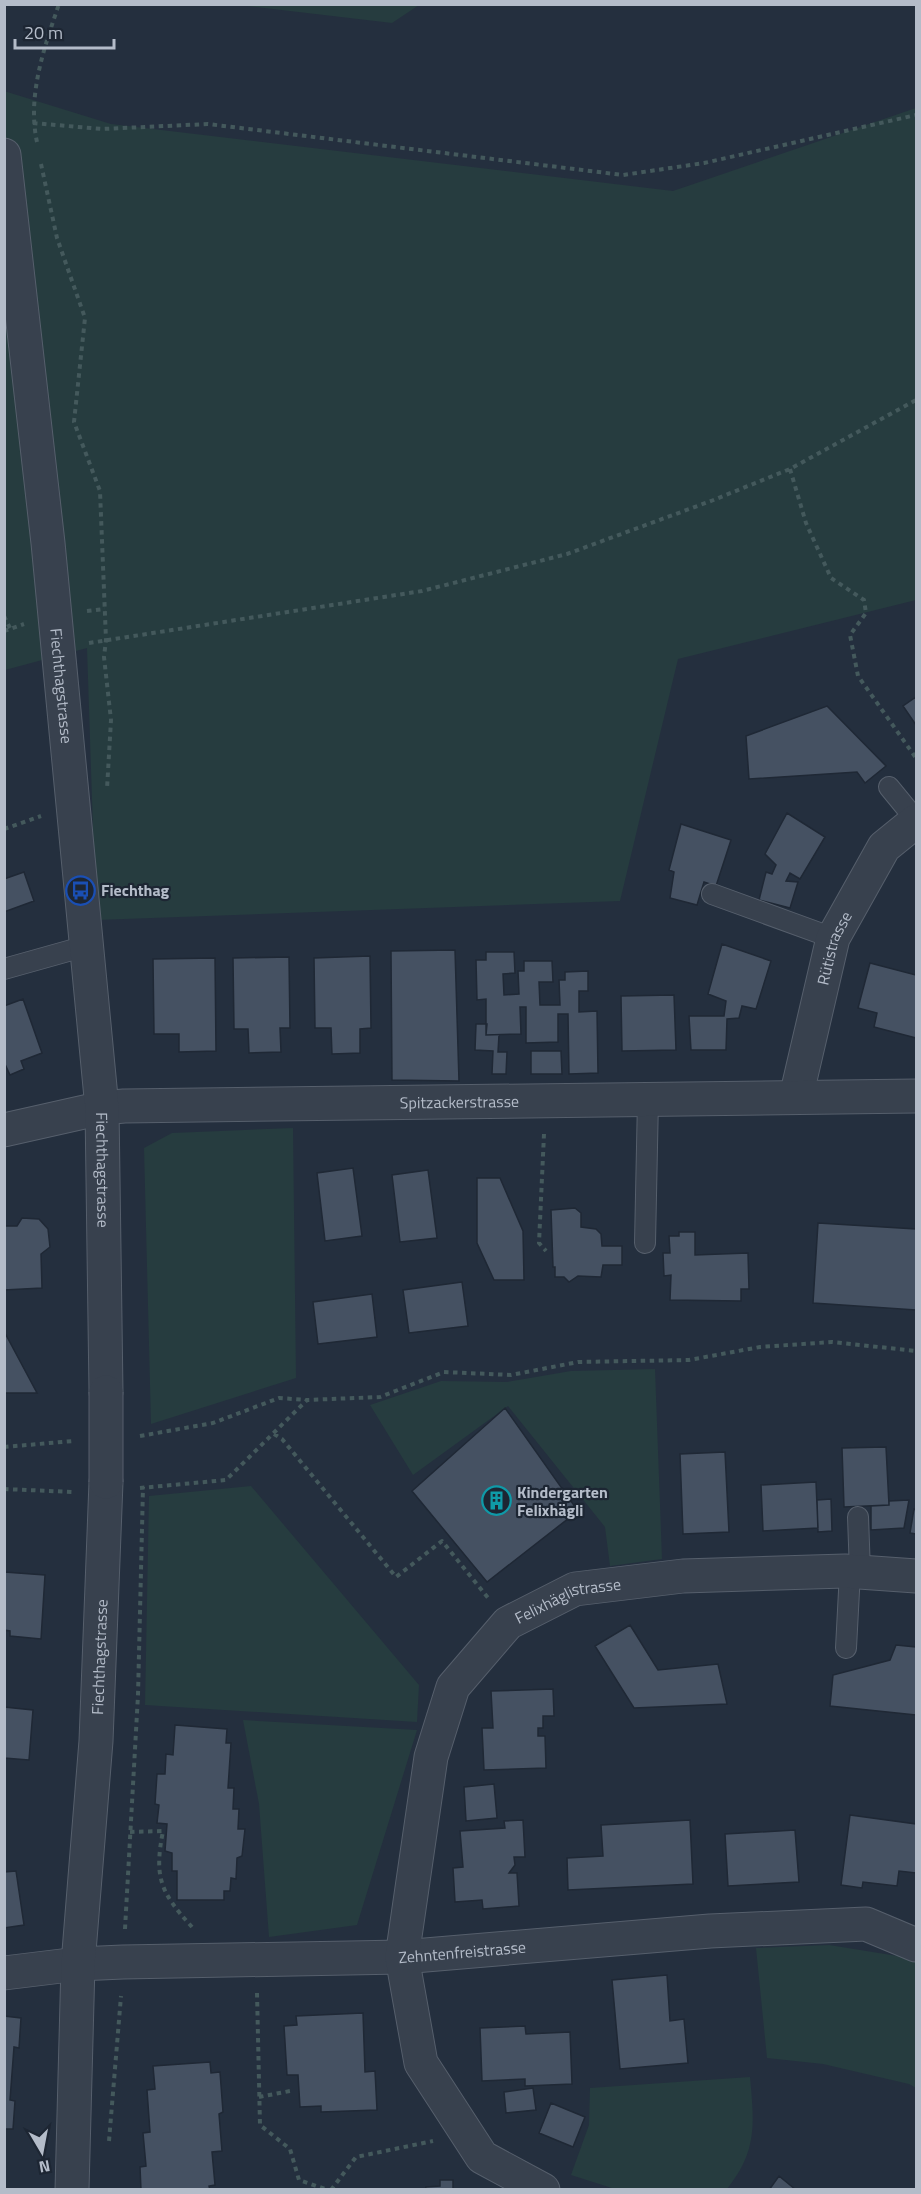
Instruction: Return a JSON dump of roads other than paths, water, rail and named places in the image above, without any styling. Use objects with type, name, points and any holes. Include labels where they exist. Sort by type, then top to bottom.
[{"type":"street","name":"Fiechthagstrasse","points":[[4,155],[48,543],[56,649],[102,1108],[105,1488],[96,1741],[78,1964],[72,2190]]},
{"type":"street","name":"Rütistrasse","points":[[796,1097],[833,938],[884,847],[916,821]]},
{"type":"street","name":"Spitzackerstrasse","points":[[4,1130],[102,1108],[916,1096]]},
{"type":"street","name":"Felixhäglistrasse","points":[[543,2190],[482,2157],[421,2063],[402,1957],[431,1757],[453,1687],[508,1623],[575,1589],[683,1576],[855,1572],[916,1576]]},
{"type":"street","name":"Zehntenfreistrasse","points":[[4,1973],[78,1964],[123,1962],[402,1957],[710,1931],[866,1924],[916,1945]]},
{"type":"lane","points":[[889,787],[916,821]]},
{"type":"lane","points":[[712,894],[833,938]]},
{"type":"lane","points":[[4,969],[86,946]]},
{"type":"lane","points":[[645,1243],[648,1099]]},
{"type":"lane","points":[[846,1648],[855,1572],[858,1517]]},
{"type":"place","name":"Fiechthag","points":[[80,890]]},
{"type":"place","name":"Kindergarten Felixhägli","points":[[496,1501]]}]
